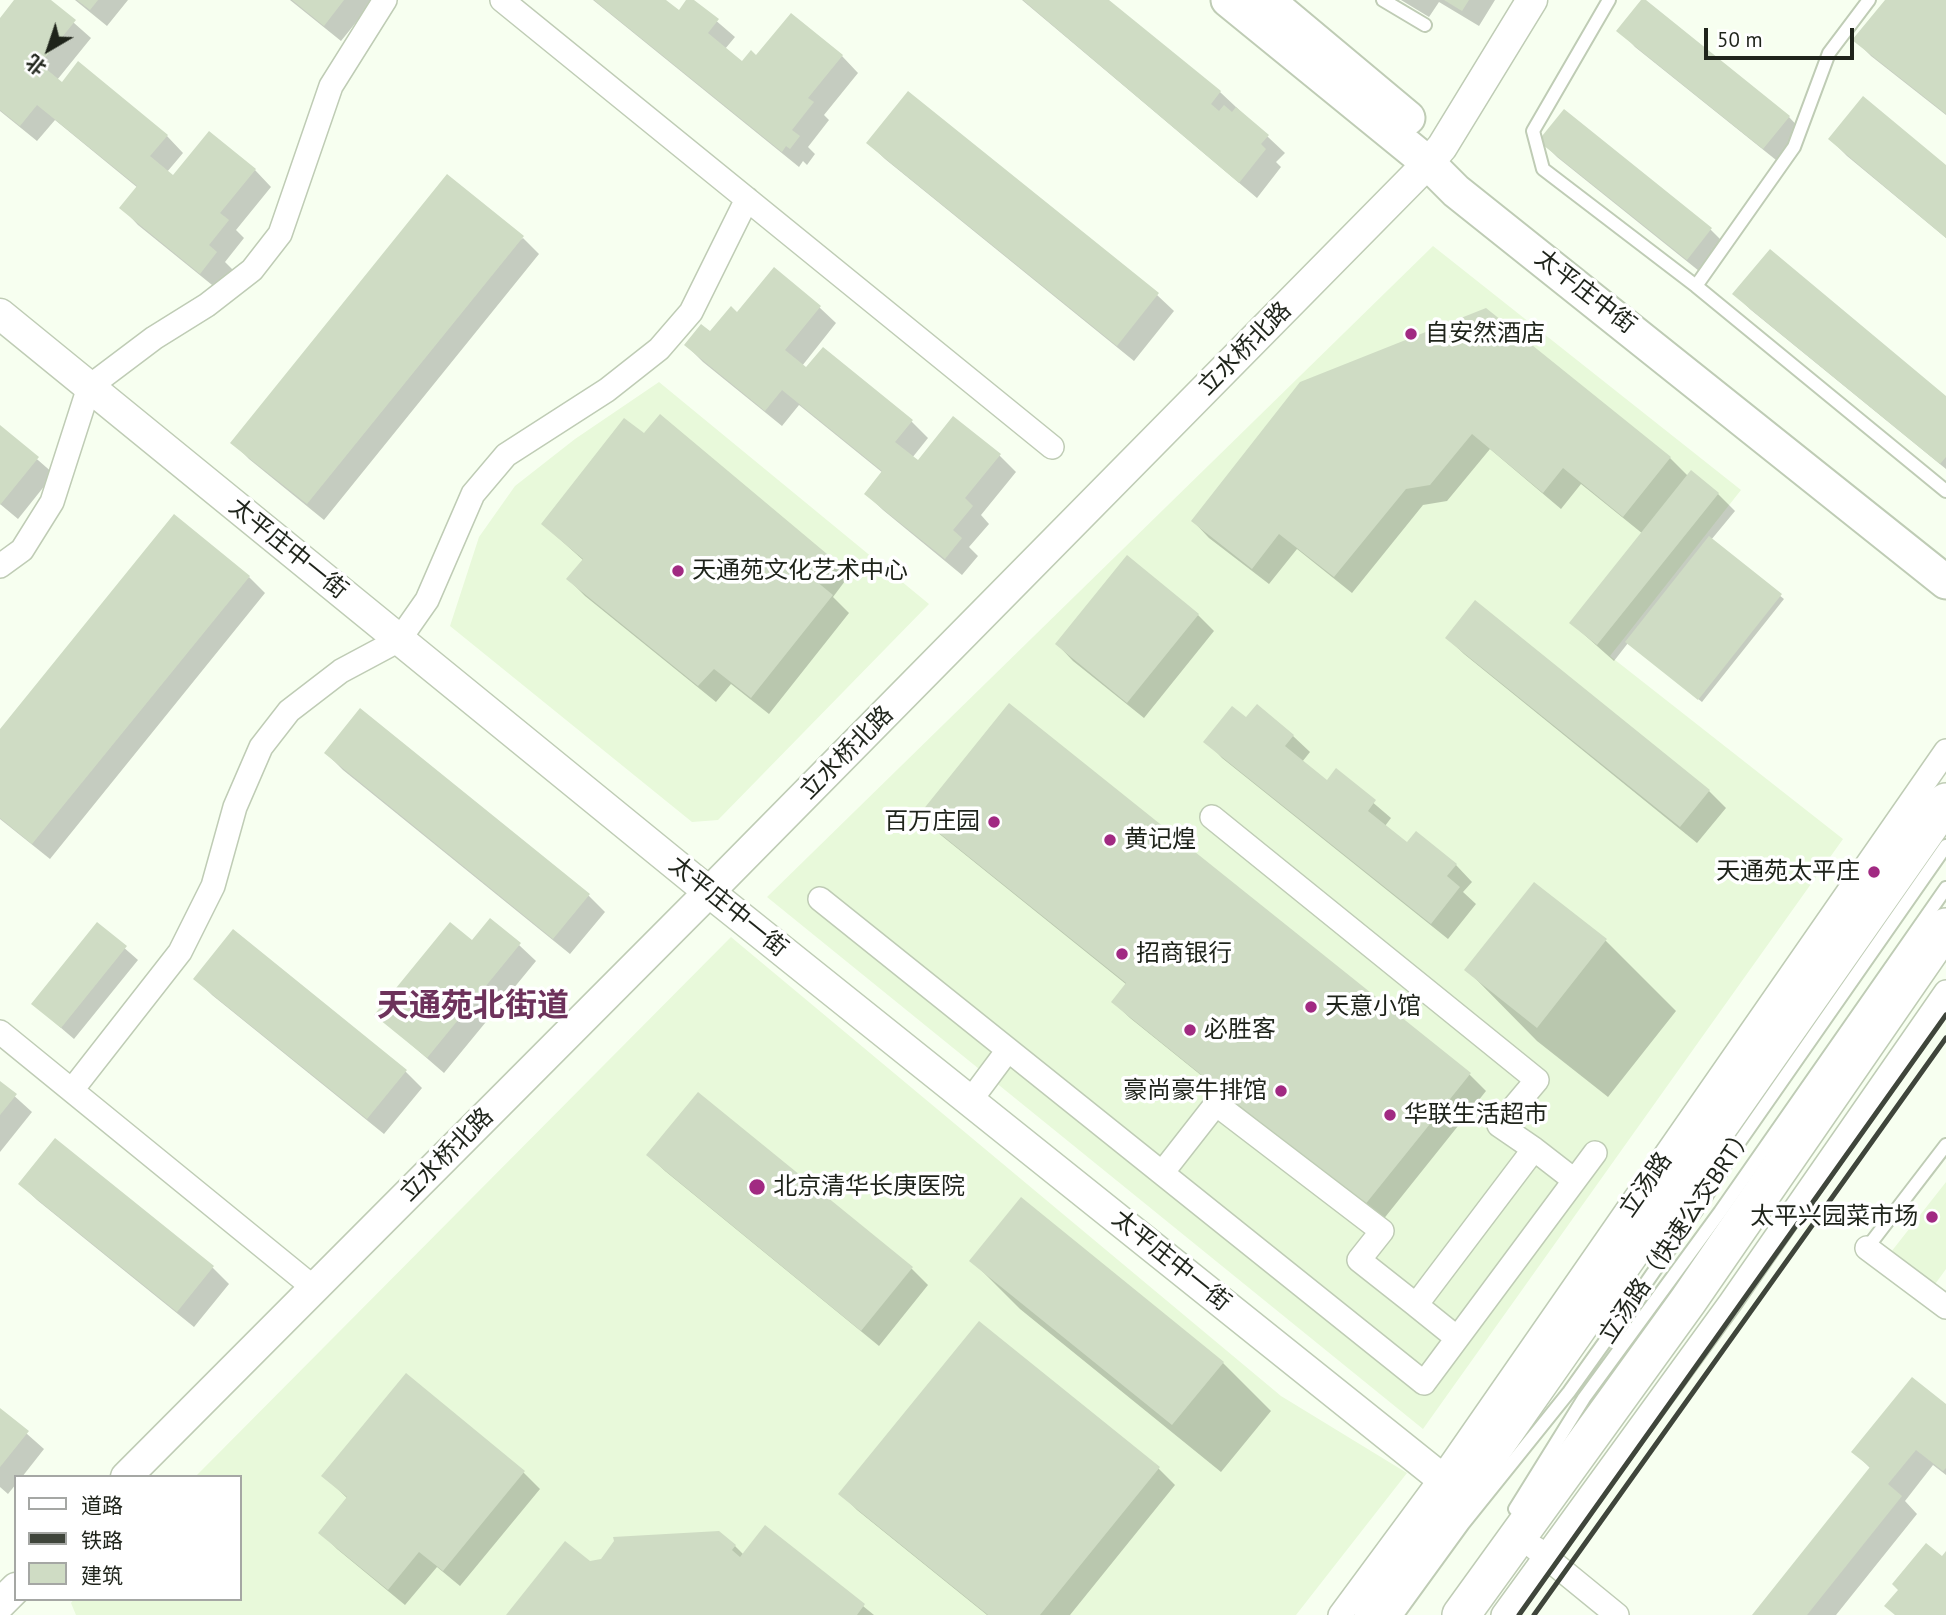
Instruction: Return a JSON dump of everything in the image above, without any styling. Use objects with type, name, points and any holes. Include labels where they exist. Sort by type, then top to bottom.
[{"type":"main road","name":"太平庄中街","points":[[1228,0],[1435,155],[1479,184],[1946,552]]},
{"type":"main road","name":"太平庄中街","points":[[1267,0],[1435,155],[1456,191],[1946,582]]},
{"type":"main road","name":"立汤路","points":[[1373,1615],[1451,1486],[1946,802]]},
{"type":"main road","points":[[1461,1615],[1525,1538],[1946,927]]},
{"type":"street","points":[[0,566],[22,550],[52,502],[89,387],[252,270],[280,234],[331,86],[385,0]]},
{"type":"street","points":[[502,0],[1052,447]]},
{"type":"street","name":"立水桥北路","points":[[128,1475],[709,892],[1435,155],[1532,0]]},
{"type":"street","points":[[72,1090],[180,952],[213,886],[235,807],[261,747],[289,711],[341,671],[399,640],[427,600],[473,494],[506,455],[607,390],[659,349],[691,312],[747,199]]},
{"type":"street","name":"太平庄中一街","points":[[0,314],[709,892],[1451,1486]]},
{"type":"street","name":"立汤路","points":[[1340,1615],[1451,1486],[1946,751]]},
{"type":"street","points":[[1212,817],[1537,1080],[1499,1125],[1574,1180]]},
{"type":"street","points":[[820,899],[1424,1383],[1595,1153]]},
{"type":"street","points":[[1503,1615],[1525,1538],[1730,1303],[1946,992]]},
{"type":"street","points":[[0,1032],[314,1288]]},
{"type":"street","points":[[970,1101],[1009,1050]]},
{"type":"street","points":[[1162,1173],[1216,1104],[1381,1231],[1359,1260],[1457,1338]]},
{"type":"street","points":[[1416,1305],[1534,1149]]},
{"type":"street","points":[[1867,1248],[1946,1307]]},
{"type":"street","points":[[1525,1538],[1617,1615]]},
{"type":"street","points":[[0,1604],[14,1590]]},
{"type":"lane","points":[[1383,0],[1425,25]]},
{"type":"lane","points":[[1609,0],[1532,131],[1543,169],[1696,286],[1946,491]]},
{"type":"lane","points":[[1696,286],[1794,148],[1829,53],[1869,0]]},
{"type":"lane","name":"立汤路（快速公交BRT）","points":[[1397,1615],[1463,1524],[1569,1392],[1614,1329],[1705,1198],[1738,1144],[1946,846]]},
{"type":"lane","name":"立汤路（快速公交BRT）","points":[[1525,1538],[1584,1398],[1720,1212],[1946,887]]},
{"type":"lane","points":[[1867,1248],[1946,1145]]},
{"type":"shaded area","points":[[1433,246],[1741,490],[1610,656],[1843,839],[1423,1429],[767,897]]},
{"type":"shaded area","name":"天通苑文化艺术中心","points":[[659,382],[929,604],[718,820],[692,822],[450,626],[479,537],[515,486],[575,439]]},
{"type":"shaded area","name":"北京清华长庚医院","points":[[731,937],[1281,1396],[1407,1473],[1296,1615],[76,1615],[72,1601],[242,1601],[242,1475],[197,1475]]},
{"type":"shaded area","name":"太平兴园菜市场","points":[[1946,1182],[1946,1269],[1933,1287],[1891,1252]]},
{"type":"building","points":[[14,0],[51,0],[76,20],[40,64],[62,82],[78,61],[168,135],[150,156],[173,175],[209,131],[256,169],[220,213],[229,220],[209,245],[217,252],[200,274],[119,208],[137,186],[37,105],[20,126],[0,110],[0,18]]},
{"type":"building","points":[[77,0],[98,0],[90,10]]},
{"type":"building","points":[[292,0],[344,0],[324,26]]},
{"type":"building","points":[[594,0],[666,0],[679,10],[686,0],[694,0],[719,19],[708,33],[742,61],[751,50],[756,55],[791,13],[843,55],[808,98],[814,102],[792,130],[800,136],[790,149],[786,146],[782,152]]},
{"type":"building","points":[[1023,0],[1109,0],[1221,91],[1211,104],[1219,111],[1224,105],[1232,112],[1236,107],[1269,135],[1261,144],[1266,149],[1239,183]]},
{"type":"building","points":[[1444,0],[1469,0],[1462,11]]},
{"type":"building","points":[[1641,0],[1646,0],[1790,116],[1763,149],[1616,31]]},
{"type":"building","points":[[1885,0],[1946,0],[1946,114],[1852,40]]},
{"type":"building","points":[[908,91],[1159,293],[1117,346],[866,143]]},
{"type":"building","points":[[1863,96],[1946,165],[1946,238],[1828,139]]},
{"type":"building","points":[[1564,109],[1712,228],[1687,260],[1538,141]]},
{"type":"building","points":[[447,174],[524,236],[307,504],[230,443]]},
{"type":"building","points":[[1770,249],[1946,396],[1946,457],[1940,464],[1732,294]]},
{"type":"building","points":[[774,267],[821,306],[785,350],[806,367],[823,347],[913,420],[895,442],[918,460],[953,416],[1001,454],[965,498],[973,506],[953,530],[962,538],[945,559],[864,494],[882,471],[782,390],[765,411],[684,345],[701,324],[710,331],[731,306],[737,312]]},
{"type":"building","points":[[1486,308],[1671,457],[1623,517],[1563,468],[1543,493],[1472,434],[1430,485],[1406,489],[1334,577],[1279,534],[1252,569],[1191,521],[1300,382]]},
{"type":"building","points":[[660,414],[833,559],[816,581],[833,595],[751,698],[714,669],[698,686],[566,579],[583,559],[541,524],[624,418],[644,433]]},
{"type":"building","points":[[0,425],[39,457],[0,505]]},
{"type":"building","points":[[1691,470],[1719,493],[1597,645],[1569,623]]},
{"type":"building","points":[[174,514],[250,576],[32,844],[0,818],[0,729]]},
{"type":"building","points":[[1709,536],[1782,594],[1698,700],[1625,642]]},
{"type":"building","points":[[1127,555],[1199,614],[1127,703],[1055,644]]},
{"type":"building","points":[[1475,600],[1710,790],[1680,827],[1445,638]]},
{"type":"building","points":[[1009,703],[1471,1073],[1364,1206],[1111,1002],[1126,983],[918,816]]},
{"type":"building","points":[[1257,704],[1294,735],[1285,746],[1327,780],[1336,768],[1376,800],[1368,811],[1407,842],[1416,831],[1457,864],[1447,876],[1460,887],[1431,924],[1203,742],[1232,706],[1246,717]]},
{"type":"building","points":[[360,708],[590,894],[553,939],[324,753]]},
{"type":"building","points":[[1534,882],[1607,939],[1537,1028],[1464,970]]},
{"type":"building","points":[[490,918],[521,943],[427,1058],[374,1015],[450,922],[472,940]]},
{"type":"building","points":[[97,922],[127,946],[61,1028],[31,1004]]},
{"type":"building","points":[[233,929],[407,1070],[367,1119],[193,979]]},
{"type":"building","points":[[0,1081],[17,1094],[0,1115]]},
{"type":"building","points":[[698,1092],[913,1267],[861,1331],[646,1155]]},
{"type":"building","points":[[55,1138],[214,1266],[177,1312],[18,1184]]},
{"type":"building","points":[[1021,1197],[1224,1362],[1172,1425],[969,1261]]},
{"type":"building","points":[[979,1321],[1160,1467],[1040,1615],[988,1615],[838,1494]]},
{"type":"building","points":[[406,1373],[525,1471],[443,1571],[419,1552],[388,1590],[318,1533],[347,1497],[321,1476]]},
{"type":"building","points":[[1912,1377],[1946,1404],[1946,1468],[1943,1471],[1916,1450],[1888,1484],[1902,1496],[1807,1615],[1752,1615],[1870,1467],[1851,1452]]},
{"type":"building","points":[[0,1408],[29,1431],[0,1467]]},
{"type":"building","points":[[765,1525],[865,1604],[857,1615],[506,1615],[565,1541],[590,1561],[601,1559],[614,1541],[613,1537],[719,1531],[736,1545],[732,1550],[740,1557]]},
{"type":"building","points":[[1926,1543],[1942,1556],[1946,1551],[1946,1615],[1895,1615],[1884,1606],[1898,1590],[1892,1584]]},
{"type":"railway","points":[[1519,1615],[1946,1015]]},
{"type":"railway","points":[[1534,1615],[1946,1038]]},
{"type":"place","name":"自安然酒店","points":[[1411,334]]},
{"type":"place","name":"天通苑文化艺术中心","points":[[678,571]]},
{"type":"place","name":"百万庄园","points":[[994,822]]},
{"type":"place","name":"黄记煌","points":[[1110,840]]},
{"type":"place","name":"天通苑太平庄","points":[[1874,872]]},
{"type":"place","name":"招商银行","points":[[1122,954]]},
{"type":"place","name":"天意小馆","points":[[1311,1007]]},
{"type":"place","name":"必胜客","points":[[1190,1030]]},
{"type":"place","name":"豪尚豪牛排馆","points":[[1281,1091]]},
{"type":"place","name":"华联生活超市","points":[[1390,1115]]},
{"type":"place","name":"北京清华长庚医院","points":[[757,1187]]},
{"type":"place","name":"太平兴园菜市场","points":[[1932,1217]]},
{"type":"district","name":"天通苑北街道","points":[[473,1007]]}]
